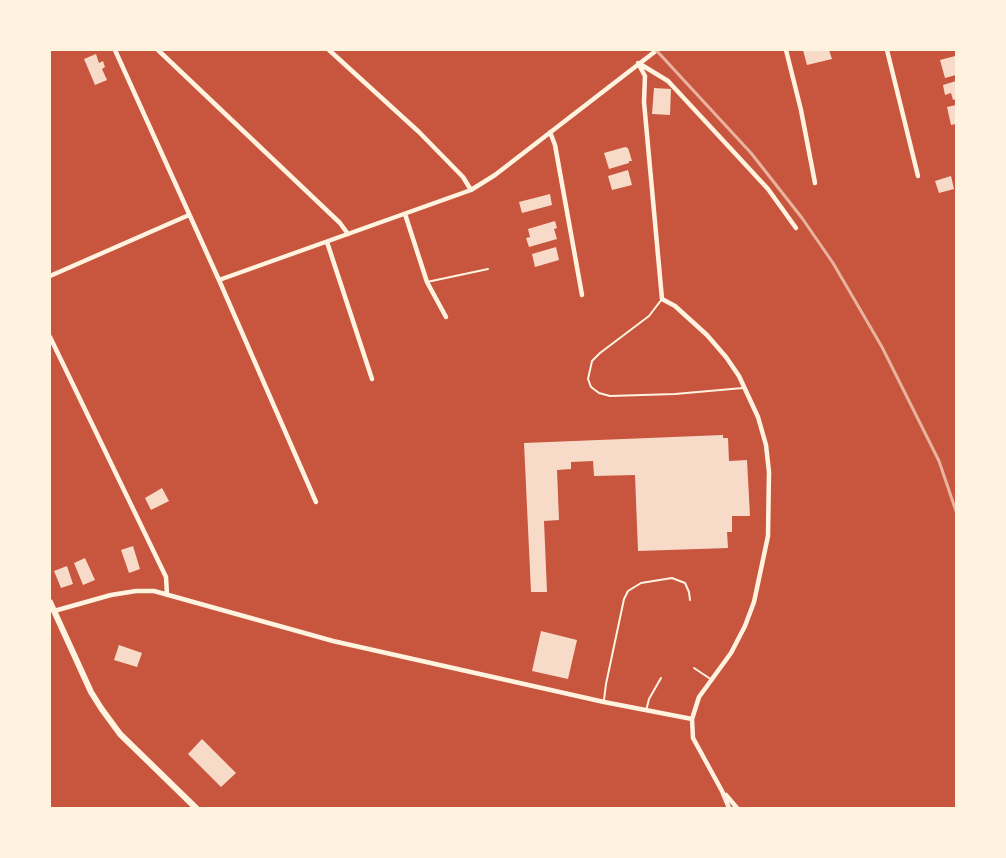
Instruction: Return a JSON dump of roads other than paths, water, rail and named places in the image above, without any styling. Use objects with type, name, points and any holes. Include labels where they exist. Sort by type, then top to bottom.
[{"type":"street","points":[[115,50],[316,502]]},
{"type":"street","points":[[158,50],[340,223],[348,234]]},
{"type":"street","points":[[329,50],[419,132],[463,177],[471,190]]},
{"type":"street","points":[[219,280],[471,190],[495,175],[657,50]]},
{"type":"street","points":[[786,50],[801,110],[815,183]]},
{"type":"street","points":[[887,50],[918,176]]},
{"type":"street","points":[[638,63],[668,81],[768,189],[796,228]]},
{"type":"street","points":[[638,63],[645,76],[644,102],[662,299],[675,306],[707,335],[726,357],[746,388],[758,417],[766,445],[770,472],[768,536],[754,602],[731,653],[699,697],[692,719],[693,738],[729,808]]},
{"type":"street","points":[[550,132],[555,145],[582,295]]},
{"type":"street","points":[[405,214],[427,282],[446,317]]},
{"type":"street","points":[[50,276],[189,215]]},
{"type":"street","points":[[327,242],[372,379]]},
{"type":"street","points":[[50,337],[166,577],[167,595]]},
{"type":"street","points":[[54,611],[86,601],[136,591],[154,591],[333,641],[604,702],[692,719]]},
{"type":"street","points":[[50,602],[91,692],[112,724],[196,808]]},
{"type":"street","points":[[722,791],[737,808]]},
{"type":"lane","points":[[427,282],[488,269]]},
{"type":"lane","points":[[662,299],[649,316],[592,361],[588,379],[591,387],[599,393],[610,396],[675,394],[746,388]]},
{"type":"lane","points":[[604,702],[624,599],[628,591],[641,582],[672,578],[685,583],[690,600]]},
{"type":"lane","points":[[694,668],[712,680]]},
{"type":"lane","points":[[646,711],[649,699],[661,678]]},
{"type":"railway","points":[[656,50],[751,153],[802,218],[833,263],[882,347],[939,461],[956,511]]}]
